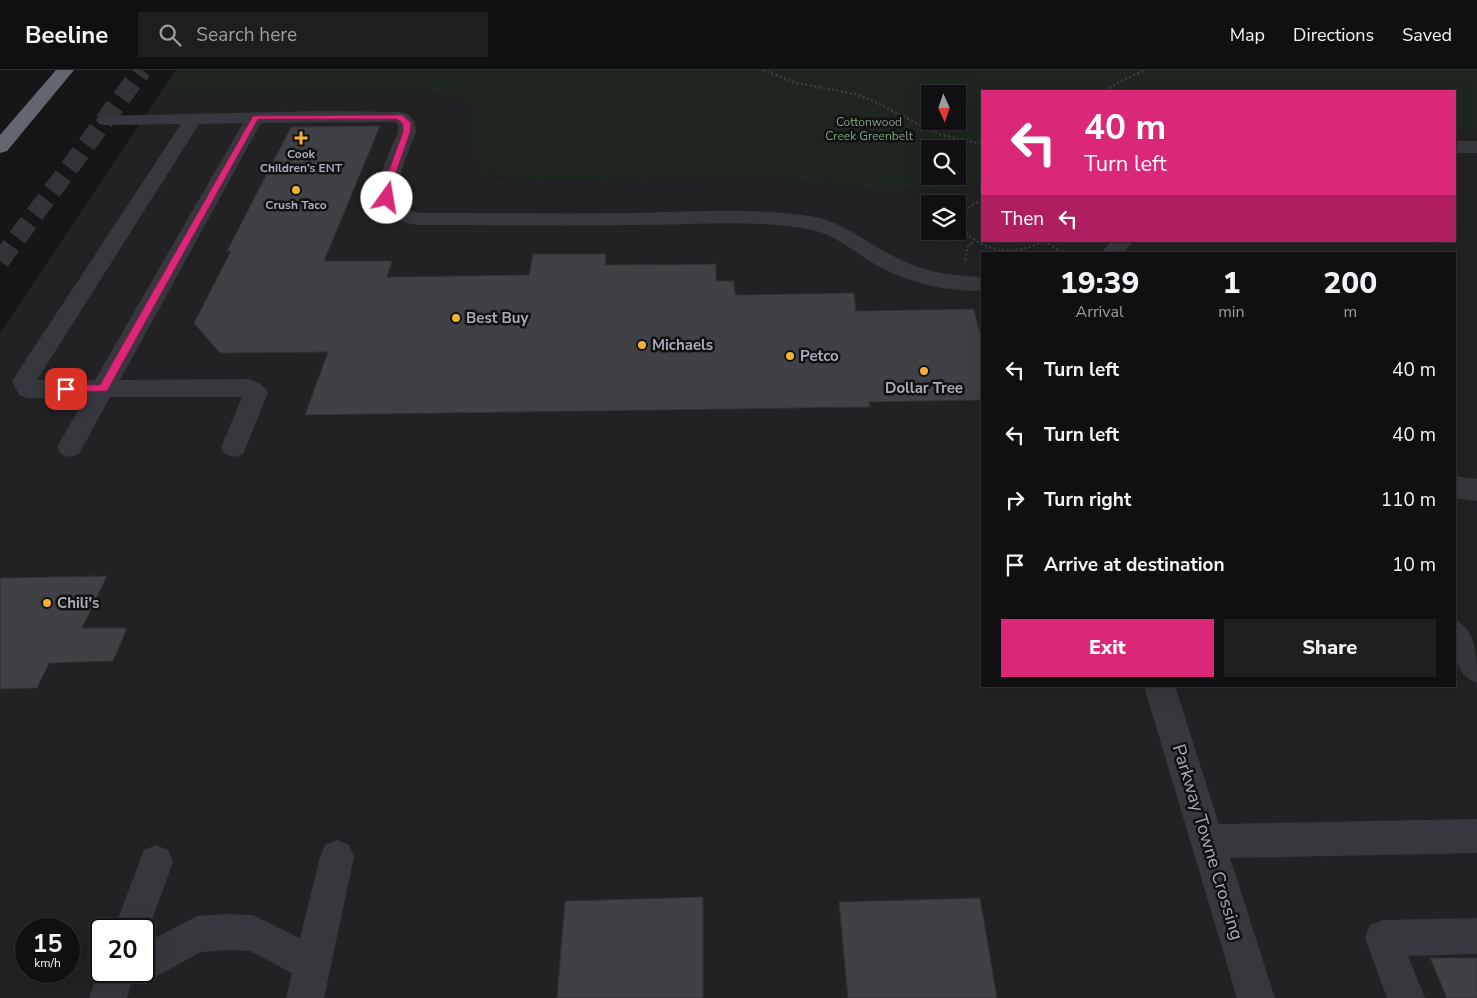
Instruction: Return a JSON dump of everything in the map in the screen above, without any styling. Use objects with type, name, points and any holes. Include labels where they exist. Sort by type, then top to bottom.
[{"type":"highway","points":[[0,147],[65,70]]},
{"type":"lane","points":[[70,447],[255,117]]},
{"type":"lane","points":[[105,120],[399,117],[407,123],[406,132],[387,187],[387,198],[394,210],[416,219],[638,219],[746,216],[792,220],[817,224],[846,236],[887,262],[914,274],[952,283],[981,284]]},
{"type":"lane","points":[[194,118],[24,381],[28,390],[248,388],[256,393],[234,447]]},
{"type":"lane","points":[[1456,147],[1477,147]]},
{"type":"lane","points":[[1113,252],[1122,242]]},
{"type":"lane","points":[[1456,488],[1477,490]]},
{"type":"lane","points":[[1456,635],[1477,669]]},
{"type":"lane","name":"Parkway Towne Crossing","points":[[1159,687],[1209,841],[1256,998]]},
{"type":"lane","points":[[1209,841],[1477,836]]},
{"type":"lane","points":[[305,998],[337,857]]},
{"type":"lane","points":[[136,918],[156,862]]},
{"type":"lane","points":[[155,959],[198,934],[226,932],[253,933],[313,964]]},
{"type":"lane","points":[[1406,998],[1383,938],[1477,936]]},
{"type":"path","points":[[764,70],[785,80],[856,94],[879,103],[922,127],[943,136],[981,144]]},
{"type":"path","points":[[1107,90],[1117,83],[1145,70]]},
{"type":"path","points":[[981,201],[976,202],[963,212],[960,227],[974,241],[998,250],[1022,250],[1042,242]]},
{"type":"path","points":[[1046,242],[1061,252]]},
{"type":"shaded area","points":[[426,89],[472,102],[471,145],[486,175],[537,180],[770,176],[884,190],[953,189],[981,184],[981,242],[1456,242],[1456,128],[1477,128],[1477,998],[0,998],[0,333],[162,90]]},
{"type":"green space","name":"Cottonwood Creek Greenbelt","points":[[176,70],[1477,70],[1477,128],[1456,128],[1456,90],[981,90],[981,184],[953,189],[884,190],[770,176],[537,180],[485,175],[471,145],[471,102],[426,89],[162,90]]},
{"type":"building","points":[[380,126],[324,261],[392,261],[387,277],[529,275],[533,254],[606,254],[605,265],[716,264],[716,281],[734,281],[735,295],[854,293],[856,311],[974,309],[981,338],[981,400],[869,402],[870,407],[305,415],[328,352],[220,353],[194,323],[231,251],[227,251],[291,127]]},
{"type":"building","name":"Chili's","points":[[107,576],[82,628],[127,628],[113,661],[49,663],[37,688],[0,689],[0,578]]},
{"type":"building","points":[[703,897],[703,998],[557,998],[565,901]]},
{"type":"building","points":[[980,898],[997,998],[848,998],[839,902]]},
{"type":"building","points":[[1430,958],[1477,958],[1477,998],[1447,998]]},
{"type":"tunnel","points":[[0,261],[142,70]]},
{"type":"place","name":"Cook Children’s ENT","points":[[301,138]]},
{"type":"place","name":"Crush Taco","points":[[296,190]]},
{"type":"place","name":"Best Buy","points":[[456,318]]},
{"type":"place","name":"Michaels","points":[[642,345]]},
{"type":"place","name":"Petco","points":[[790,356]]},
{"type":"place","name":"Dollar Tree","points":[[924,371]]},
{"type":"place","name":"Chili's","points":[[47,603]]},
{"type":"route","points":[[66,389],[103,389],[255,117],[399,117],[407,123],[406,132],[397,163],[387,187],[387,198]]}]
